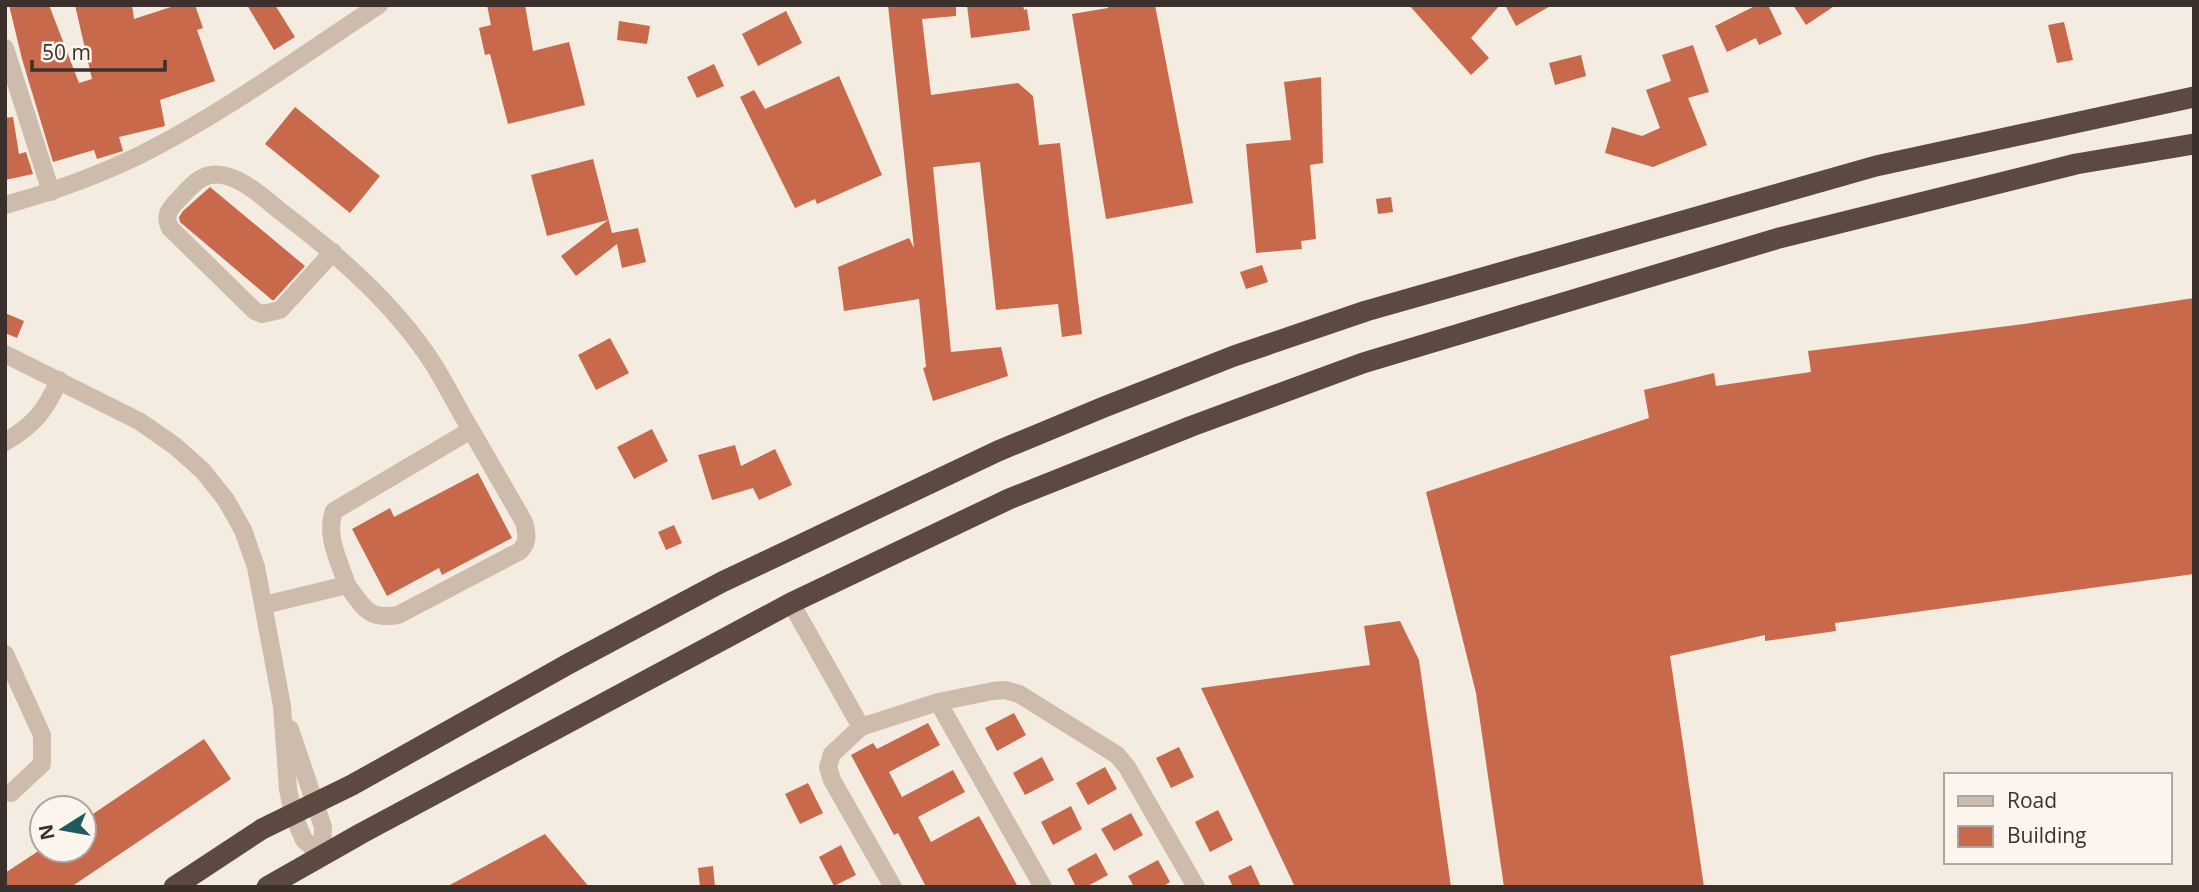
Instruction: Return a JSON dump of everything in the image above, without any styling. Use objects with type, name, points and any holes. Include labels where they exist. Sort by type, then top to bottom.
[{"type":"highway","points":[[174,887],[262,829],[316,803],[722,582],[998,451],[1234,356],[1366,311],[1876,166],[2194,97]]},
{"type":"highway","points":[[267,887],[791,603],[1009,499],[1192,426],[1363,363],[1779,238],[2076,164],[2194,144]]},
{"type":"street","points":[[5,205],[51,192],[140,155],[198,123],[379,5]]},
{"type":"street","points":[[5,48],[51,192]]},
{"type":"street","points":[[333,252],[280,310],[262,314],[255,311],[170,228],[166,221],[167,215],[172,206],[198,180],[220,174],[248,186],[333,252],[362,279],[433,364],[524,522],[526,544],[520,551],[398,615],[374,615],[363,608],[347,585],[330,535],[330,522],[334,511],[471,430]]},
{"type":"street","points":[[5,354],[139,422],[175,446],[203,471],[226,500],[243,530],[256,567],[282,706],[288,789],[293,814],[304,840],[322,855]]},
{"type":"street","points":[[5,442],[25,430],[47,406],[59,380]]},
{"type":"street","points":[[264,605],[347,585]]},
{"type":"street","points":[[791,603],[861,727]]},
{"type":"street","points":[[5,654],[42,735],[42,764],[11,793]]},
{"type":"street","points":[[893,887],[832,780],[828,767],[831,754],[861,727],[938,702],[993,691],[1019,694],[1118,755],[1196,887]]},
{"type":"street","points":[[938,702],[1043,887]]},
{"type":"street","points":[[282,706],[323,827],[322,855]]},
{"type":"building","points":[[9,5],[49,5],[79,83],[92,79],[75,5],[132,5],[134,19],[177,5],[195,5],[203,28],[197,30],[215,81],[160,100],[165,126],[119,137],[123,151],[97,159],[94,150],[53,162]]},
{"type":"building","points":[[247,5],[275,5],[295,37],[274,50]]},
{"type":"building","points":[[487,5],[525,5],[533,51],[569,42],[585,105],[508,124],[490,54],[485,55],[479,28],[491,25]]},
{"type":"building","points":[[888,5],[956,5],[956,16],[922,19],[931,95],[1018,83],[1033,96],[1039,145],[1060,143],[1082,334],[1062,337],[1058,304],[996,310],[980,162],[933,167],[951,352],[1001,347],[1008,376],[933,401],[923,368],[926,367],[919,299],[844,311],[838,267],[909,238],[914,248]]},
{"type":"building","points":[[967,5],[1023,5],[1024,10],[1027,9],[1030,30],[971,38]]},
{"type":"building","points":[[1108,5],[1155,5],[1193,203],[1106,219],[1072,14],[1108,8]]},
{"type":"building","points":[[1409,5],[1500,5],[1471,38],[1489,58],[1471,75]]},
{"type":"building","points":[[1505,5],[1552,5],[1516,26]]},
{"type":"building","points":[[1757,5],[1768,5],[1782,34],[1759,45],[1756,38],[1727,52],[1715,26]]},
{"type":"building","points":[[1793,5],[1836,5],[1806,25]]},
{"type":"building","points":[[786,11],[802,43],[758,66],[742,34]]},
{"type":"building","points":[[619,21],[650,26],[647,44],[617,40]]},
{"type":"building","points":[[2064,22],[2073,60],[2057,63],[2048,25]]},
{"type":"building","points":[[1693,45],[1709,92],[1688,98],[1707,145],[1653,167],[1605,153],[1612,127],[1642,136],[1660,128],[1646,90],[1671,81],[1662,55]]},
{"type":"building","points":[[1581,55],[1586,76],[1555,85],[1549,63]]},
{"type":"building","points":[[714,64],[724,86],[697,98],[687,77]]},
{"type":"building","points":[[839,76],[882,175],[817,204],[815,199],[795,208],[740,97],[754,90],[765,109]]},
{"type":"building","points":[[1321,77],[1323,163],[1310,165],[1316,239],[1301,241],[1302,249],[1256,253],[1246,144],[1291,140],[1284,82]]},
{"type":"building","points":[[295,107],[380,176],[350,213],[265,144]]},
{"type":"building","points":[[13,117],[19,154],[26,152],[33,174],[5,180],[5,118]]},
{"type":"building","points":[[593,159],[612,233],[638,228],[646,262],[622,268],[617,244],[576,276],[561,256],[608,220],[547,236],[531,175]]},
{"type":"building","points":[[210,187],[305,266],[274,300],[180,222],[179,217],[183,211]]},
{"type":"building","points":[[1391,197],[1393,212],[1378,214],[1376,199]]},
{"type":"building","points":[[1262,265],[1268,282],[1246,289],[1240,272]]},
{"type":"building","points":[[2194,298],[2194,574],[1835,623],[1836,631],[1765,641],[1765,635],[1670,656],[1704,887],[1504,887],[1476,693],[1426,492],[1649,418],[1644,390],[1714,373],[1716,386],[1811,372],[1808,351],[2024,324]]},
{"type":"building","points":[[5,313],[24,321],[17,338],[5,333]]},
{"type":"building","points":[[610,338],[629,373],[596,390],[578,355]]},
{"type":"building","points":[[652,429],[668,461],[634,479],[617,447]]},
{"type":"building","points":[[735,445],[741,466],[775,449],[792,485],[759,500],[753,488],[712,500],[698,455]]},
{"type":"building","points":[[478,473],[512,538],[442,575],[439,568],[387,596],[352,529],[390,508],[394,517]]},
{"type":"building","points":[[674,525],[682,543],[666,550],[658,532]]},
{"type":"building","points":[[1400,621],[1419,660],[1451,887],[1295,887],[1201,688],[1370,665],[1364,626]]},
{"type":"building","points":[[1014,713],[1026,735],[997,751],[985,728]]},
{"type":"building","points":[[928,723],[940,745],[889,772],[902,797],[953,770],[965,792],[918,817],[931,842],[979,816],[1018,887],[926,887],[898,833],[894,835],[851,755],[873,743],[877,749]]},
{"type":"building","points":[[204,739],[231,779],[71,887],[5,887],[5,873],[28,858],[28,864],[98,864],[98,811]]},
{"type":"building","points":[[1179,747],[1194,777],[1171,788],[1156,758]]},
{"type":"building","points":[[1042,757],[1054,780],[1025,795],[1013,773]]},
{"type":"building","points":[[1105,767],[1117,789],[1088,805],[1076,783]]},
{"type":"building","points":[[808,783],[823,813],[800,824],[785,794]]},
{"type":"building","points":[[1071,806],[1082,829],[1053,845],[1041,822]]},
{"type":"building","points":[[1218,810],[1233,840],[1210,852],[1195,822]]},
{"type":"building","points":[[1131,813],[1143,835],[1114,851],[1101,829]]},
{"type":"building","points":[[545,834],[589,887],[446,887]]},
{"type":"building","points":[[841,845],[856,875],[834,886],[819,857]]},
{"type":"building","points":[[1096,853],[1108,875],[1086,887],[1076,887],[1067,869]]},
{"type":"building","points":[[1158,860],[1170,882],[1162,887],[1134,887],[1128,876]]},
{"type":"building","points":[[1251,865],[1261,887],[1233,887],[1228,876]]},
{"type":"building","points":[[713,866],[715,887],[700,887],[698,868]]}]
